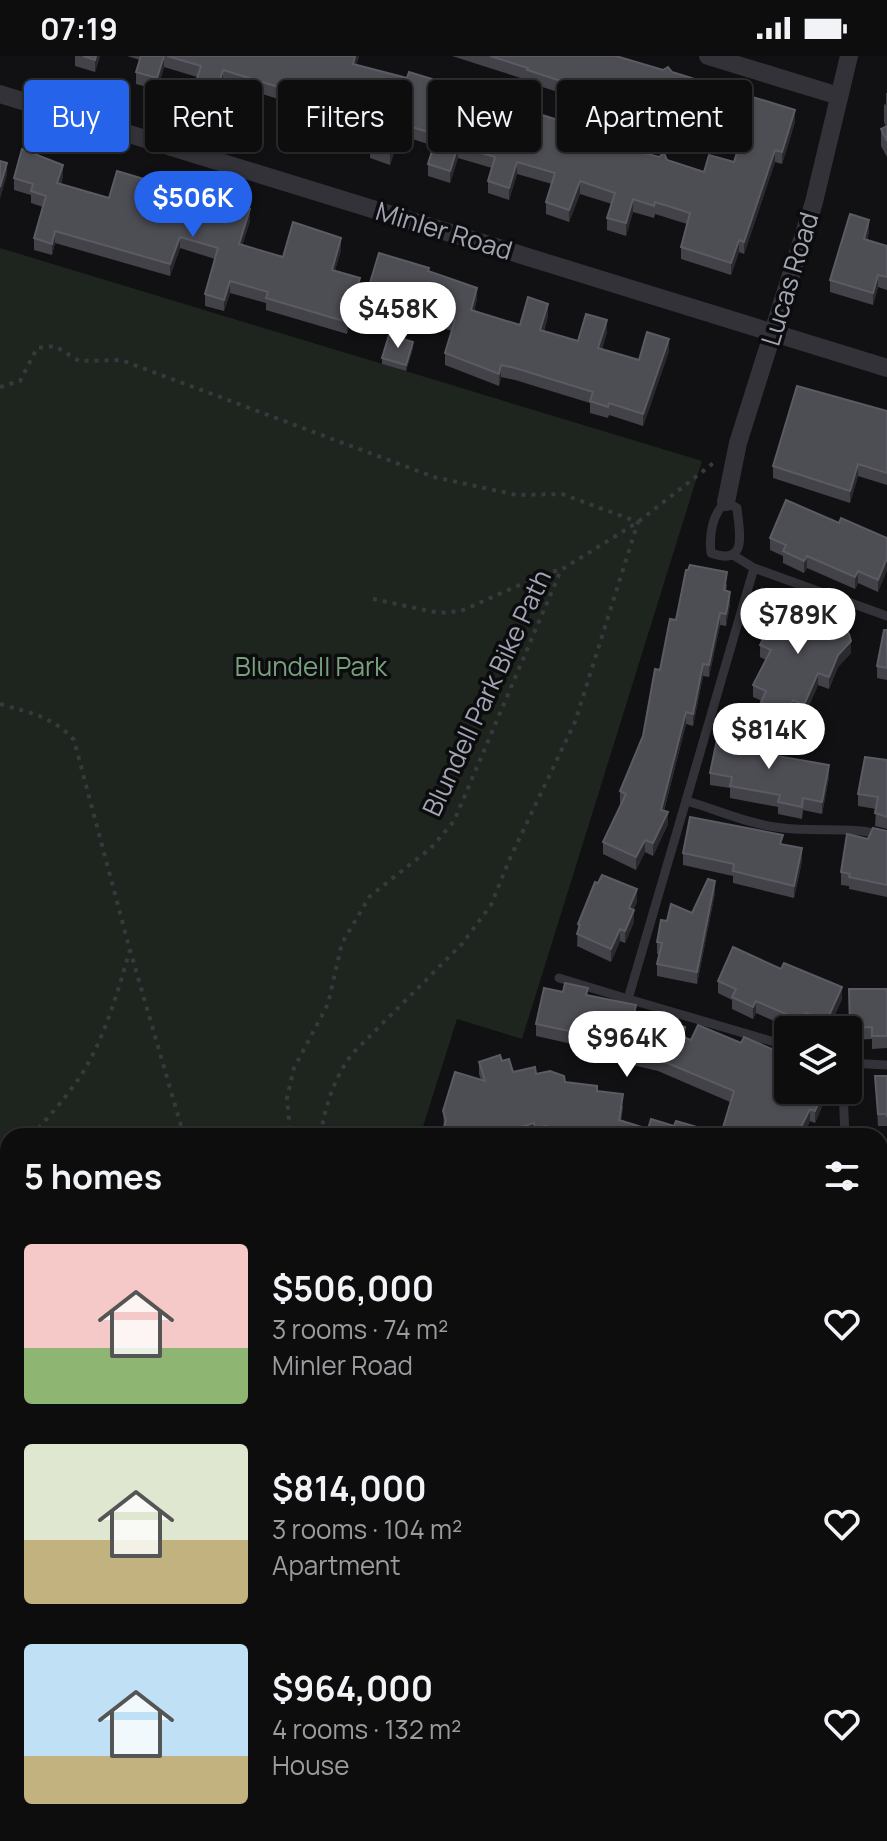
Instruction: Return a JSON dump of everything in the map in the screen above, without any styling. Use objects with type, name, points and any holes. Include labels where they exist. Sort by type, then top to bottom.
[{"type":"street","points":[[708,56],[839,96]]},
{"type":"street","name":"Lucas Road","points":[[726,502],[738,443],[814,202],[849,56]]},
{"type":"street","name":"Minler Road","points":[[0,94],[887,368]]},
{"type":"lane","points":[[726,502],[737,508],[740,545],[733,555],[724,558],[711,553],[709,538],[718,509],[726,502]]},
{"type":"lane","points":[[733,555],[754,568],[887,616]]},
{"type":"lane","points":[[628,999],[754,568]]},
{"type":"lane","points":[[687,801],[778,828],[821,832],[870,831],[887,836]]},
{"type":"lane","points":[[559,978],[774,1042]]},
{"type":"lane","points":[[862,1064],[887,1065]]},
{"type":"lane","points":[[844,1104],[845,1128]]},
{"type":"path","points":[[0,387],[20,381],[37,348],[55,346],[79,361],[121,360],[434,477],[517,495],[562,494],[638,522],[575,722],[491,905],[462,944],[345,1062],[328,1096],[322,1128]]},
{"type":"path","name":"Blundell Park Bike Path","points":[[290,1128],[287,1098],[294,1068],[328,1004],[342,943],[370,896],[431,848],[454,821],[561,570],[638,522],[738,443]]},
{"type":"path","points":[[373,599],[439,613],[461,611],[549,572],[561,570]]},
{"type":"path","points":[[0,704],[43,716],[61,726],[74,740],[182,1128]]},
{"type":"path","points":[[39,1128],[86,1068],[108,1021],[130,950]]},
{"type":"green space","name":"Blundell Park","points":[[0,248],[702,461],[522,1039],[457,1019],[423,1128],[0,1128]]},
{"type":"building","points":[[141,56],[164,56],[157,78],[136,72]]},
{"type":"building","points":[[167,56],[355,56],[353,64],[407,78],[409,72],[435,80],[428,80],[428,132],[412,127],[412,80],[278,80],[278,87],[223,70],[220,80],[197,80],[201,66]]},
{"type":"building","points":[[490,56],[616,56],[663,70],[668,67],[672,72],[698,80],[558,80]]},
{"type":"building","points":[[752,97],[795,110],[782,152],[775,150],[744,242],[739,240],[731,263],[681,247],[690,213],[633,199],[626,223],[607,218],[615,193],[580,181],[569,210],[546,202],[555,173],[517,162],[509,188],[488,181],[495,157],[478,152],[541,152],[541,115],[557,120],[557,152],[640,152],[659,157],[664,153],[667,160],[704,172],[709,155],[734,162],[737,152],[752,152]]},
{"type":"building","points":[[887,126],[887,141],[881,129]]},
{"type":"building","points":[[22,149],[63,165],[57,183],[109,198],[117,171],[164,185],[156,212],[198,225],[204,208],[225,214],[229,202],[250,209],[239,244],[283,257],[293,222],[341,238],[332,270],[360,278],[347,322],[266,298],[268,292],[230,281],[224,300],[205,294],[218,248],[180,237],[170,264],[55,231],[52,244],[34,238],[46,196],[31,191],[33,184],[14,178]]},
{"type":"building","points":[[432,152],[456,152],[450,171],[428,164]]},
{"type":"building","points":[[0,161],[7,163],[0,187]]},
{"type":"building","points":[[850,214],[869,220],[864,239],[887,246],[887,277],[878,275],[873,293],[830,280]]},
{"type":"building","points":[[379,253],[429,268],[428,271],[477,288],[471,310],[520,325],[528,297],[548,304],[540,330],[578,341],[586,314],[607,320],[598,348],[639,360],[647,332],[669,339],[643,414],[609,403],[608,407],[590,401],[593,392],[501,365],[499,374],[445,353],[455,320],[369,286]]},
{"type":"building","points":[[389,335],[413,342],[406,365],[382,358]]},
{"type":"building","points":[[797,386],[887,411],[887,473],[858,464],[850,491],[773,466]]},
{"type":"building","points":[[786,500],[839,523],[841,518],[887,538],[887,558],[878,580],[858,571],[855,577],[807,556],[804,561],[783,551],[786,545],[770,538]]},
{"type":"building","points":[[690,565],[727,572],[724,590],[730,592],[726,614],[720,613],[709,665],[703,664],[693,714],[686,712],[661,810],[668,812],[653,843],[645,840],[636,857],[603,842],[626,794],[620,791],[643,736],[655,669],[660,670],[670,619],[676,620],[686,570]]},
{"type":"building","points":[[786,602],[845,629],[851,641],[838,655],[829,677],[818,673],[804,705],[793,700],[787,713],[761,702],[766,691],[753,685],[771,650],[760,645]]},
{"type":"building","points":[[884,630],[887,630],[887,668],[877,666]]},
{"type":"building","points":[[718,735],[779,749],[777,756],[829,765],[822,802],[803,798],[802,807],[778,802],[780,795],[730,786],[732,777],[710,773]]},
{"type":"building","points":[[865,757],[887,760],[887,817],[875,813],[878,797],[858,794]]},
{"type":"building","points":[[690,817],[783,835],[780,844],[802,848],[794,886],[733,871],[734,864],[683,853]]},
{"type":"building","points":[[873,828],[887,831],[887,885],[849,877],[850,874],[841,872],[847,834],[868,839]]},
{"type":"building","points":[[602,875],[637,889],[629,908],[634,910],[625,931],[620,929],[611,949],[577,934],[595,882],[598,883]]},
{"type":"building","points":[[708,879],[715,881],[697,972],[657,964],[662,943],[657,942],[661,920],[667,921],[671,904],[692,913]]},
{"type":"building","points":[[733,947],[781,969],[784,963],[842,987],[829,1016],[806,1013],[804,1016],[790,1016],[756,1001],[753,1007],[732,997],[736,989],[718,981]]},
{"type":"building","points":[[565,983],[588,988],[586,995],[636,1005],[634,1015],[685,1027],[683,1037],[691,1040],[698,1025],[741,1043],[744,1037],[774,1050],[774,1104],[818,1104],[815,1111],[810,1109],[800,1128],[723,1128],[734,1091],[658,1059],[586,1042],[588,1035],[536,1024],[544,988],[563,992]]},
{"type":"building","points":[[849,989],[887,989],[887,1036],[872,1036],[872,1027],[862,1027],[862,1016],[850,1016]]},
{"type":"building","points":[[500,1055],[502,1061],[509,1059],[513,1072],[535,1067],[536,1074],[550,1071],[564,1076],[565,1082],[597,1086],[597,1091],[623,1094],[619,1120],[645,1128],[535,1128],[534,1123],[518,1128],[444,1128],[446,1120],[443,1111],[455,1072],[485,1081],[479,1062]]},
{"type":"building","points":[[875,1076],[887,1076],[887,1114],[878,1114]]},
{"type":"building","points":[[651,1119],[674,1126],[676,1121],[700,1128],[648,1128]]}]
